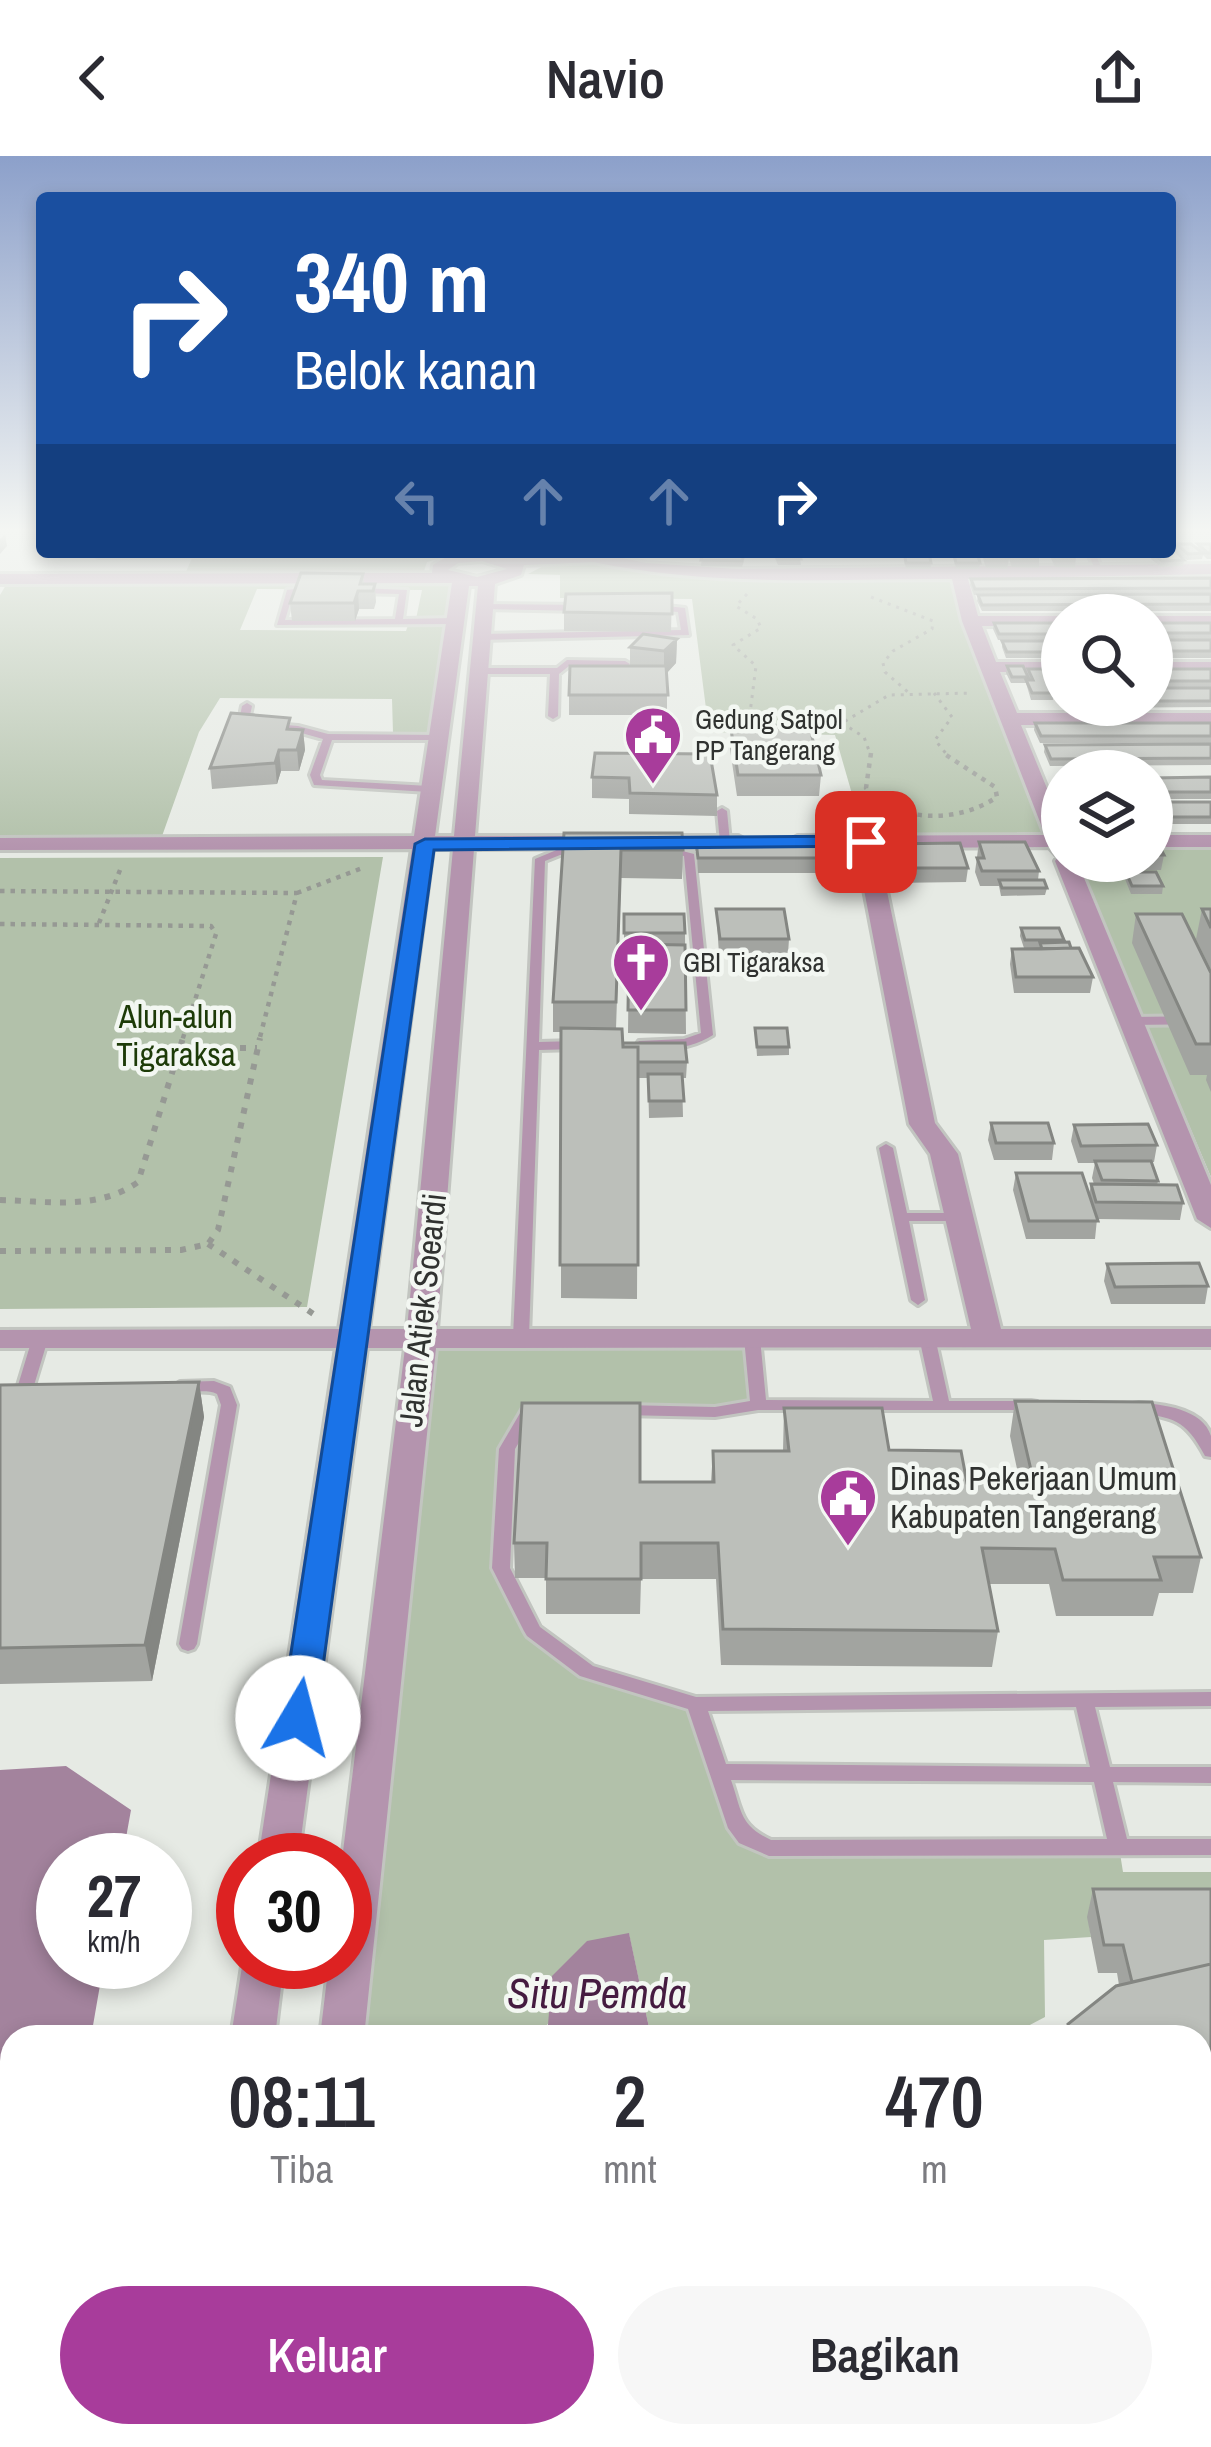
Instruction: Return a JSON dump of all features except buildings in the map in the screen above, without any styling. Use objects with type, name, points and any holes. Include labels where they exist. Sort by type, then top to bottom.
[{"type":"street","name":"Jalan Atiek Soeardi","points":[[282,1833],[453,636]]},
{"type":"street","points":[[977,636],[1041,799]]},
{"type":"street","name":"Jalan Atiek Soeardi","points":[[343,2025],[421,1340],[481,637]]},
{"type":"street","points":[[991,667],[1041,667]]},
{"type":"street","points":[[1173,667],[1211,667]]},
{"type":"street","points":[[1010,719],[1211,719]]},
{"type":"street","points":[[1032,778],[1041,778]]},
{"type":"street","points":[[1173,841],[1211,841]]},
{"type":"street","points":[[866,842],[922,1124],[944,1154],[988,1336]]},
{"type":"street","points":[[0,844],[866,842],[1041,848]]},
{"type":"street","points":[[1075,882],[1211,1219]]},
{"type":"street","points":[[0,1339],[1211,1338]]},
{"type":"street","points":[[255,2025],[259,1989]]},
{"type":"lane","points":[[481,637],[587,636]]},
{"type":"lane","points":[[479,671],[555,671],[564,670],[567,663],[625,664]]},
{"type":"lane","points":[[553,716],[555,671]]},
{"type":"lane","points":[[247,706],[244,721],[249,725],[328,737],[437,736]]},
{"type":"lane","points":[[328,737],[316,775],[318,783],[429,789]]},
{"type":"lane","points":[[722,811],[725,842]]},
{"type":"lane","points":[[521,1337],[540,860],[559,852],[684,851],[689,854],[707,1035],[686,1042],[620,1044]]},
{"type":"lane","points":[[1131,1021],[1211,1020]]},
{"type":"lane","points":[[532,1046],[598,1045]]},
{"type":"lane","points":[[886,1148],[918,1300]]},
{"type":"lane","points":[[901,1217],[958,1217]]},
{"type":"lane","points":[[928,1337],[942,1405]]},
{"type":"lane","points":[[752,1338],[758,1405]]},
{"type":"lane","points":[[25,1392],[40,1339]]},
{"type":"lane","points":[[167,1388],[214,1386],[224,1391],[229,1405],[188,1644]]},
{"type":"lane","points":[[0,1393],[48,1391]]},
{"type":"lane","points":[[600,1409],[1058,1407]]},
{"type":"lane","points":[[555,1408],[532,1408],[507,1449],[501,1568],[533,1631],[587,1671],[696,1704],[1211,1699]]},
{"type":"lane","points":[[1128,1408],[1179,1413],[1204,1432],[1211,1452]]},
{"type":"lane","points":[[1084,1700],[1119,1847]]},
{"type":"lane","points":[[696,1704],[738,1828],[769,1848],[1211,1847]]},
{"type":"lane","points":[[721,1772],[1211,1775]]},
{"type":"path","points":[[748,636],[733,645],[756,666],[750,712],[763,722],[788,727],[842,723],[889,695],[1000,693]]},
{"type":"path","points":[[909,693],[885,672],[883,663],[893,651],[920,636]]},
{"type":"path","points":[[842,723],[860,732],[870,744],[874,766],[866,788],[884,806],[939,814],[987,807],[997,797],[995,788],[938,749],[935,740],[952,716],[934,693]]},
{"type":"path","points":[[99,923],[131,844]]},
{"type":"path","points":[[0,891],[297,893],[425,844]]},
{"type":"path","points":[[0,1251],[181,1250],[208,1244],[218,1230],[297,893]]},
{"type":"path","points":[[0,924],[195,923],[211,926],[216,934],[138,1182],[126,1193],[106,1200],[0,1200]]},
{"type":"path","points":[[179,1048],[257,1048]]},
{"type":"path","points":[[208,1244],[352,1340]]},
{"type":"green space","points":[[0,636],[452,636],[434,734],[393,733],[392,699],[220,698],[199,732],[161,839],[0,838]]},
{"type":"green space","points":[[697,636],[976,636],[1041,801],[1041,839],[865,839],[835,735],[709,732]]},
{"type":"green space","points":[[1173,848],[1211,848],[1211,1177],[1086,882],[1173,882]]},
{"type":"green space","name":"Alun-alun Tigaraksa","points":[[383,857],[307,1307],[0,1309],[0,858]]},
{"type":"green space","points":[[752,1338],[758,1405],[715,1412],[532,1408],[507,1449],[501,1568],[533,1631],[587,1670],[696,1704],[721,1772],[756,1844],[1119,1847],[1123,1872],[1211,1872],[1211,1917],[1088,1917],[1091,1937],[1044,1940],[1045,2017],[1030,2025],[648,2025],[629,1934],[547,2025],[343,2025],[347,1989],[372,1989],[372,1833],[365,1833],[421,1340]]},
{"type":"water","points":[[66,1766],[131,1810],[127,1833],[36,1833],[36,1989],[99,1989],[93,2025],[0,2025],[0,1770]]},
{"type":"water","name":"Situ Pemda","points":[[629,1933],[648,2025],[548,2025],[552,1976],[587,1941]]},
{"type":"place","name":"Gedung Satpol PP Tangerang","points":[[653,786]]},
{"type":"place","name":"GBI Tigaraksa","points":[[641,1013]]},
{"type":"place","name":"Dinas Pekerjaan Umum Kabupaten Tangerang","points":[[848,1548]]},
{"type":"route","points":[[298,1718],[425,844],[866,842]]}]
